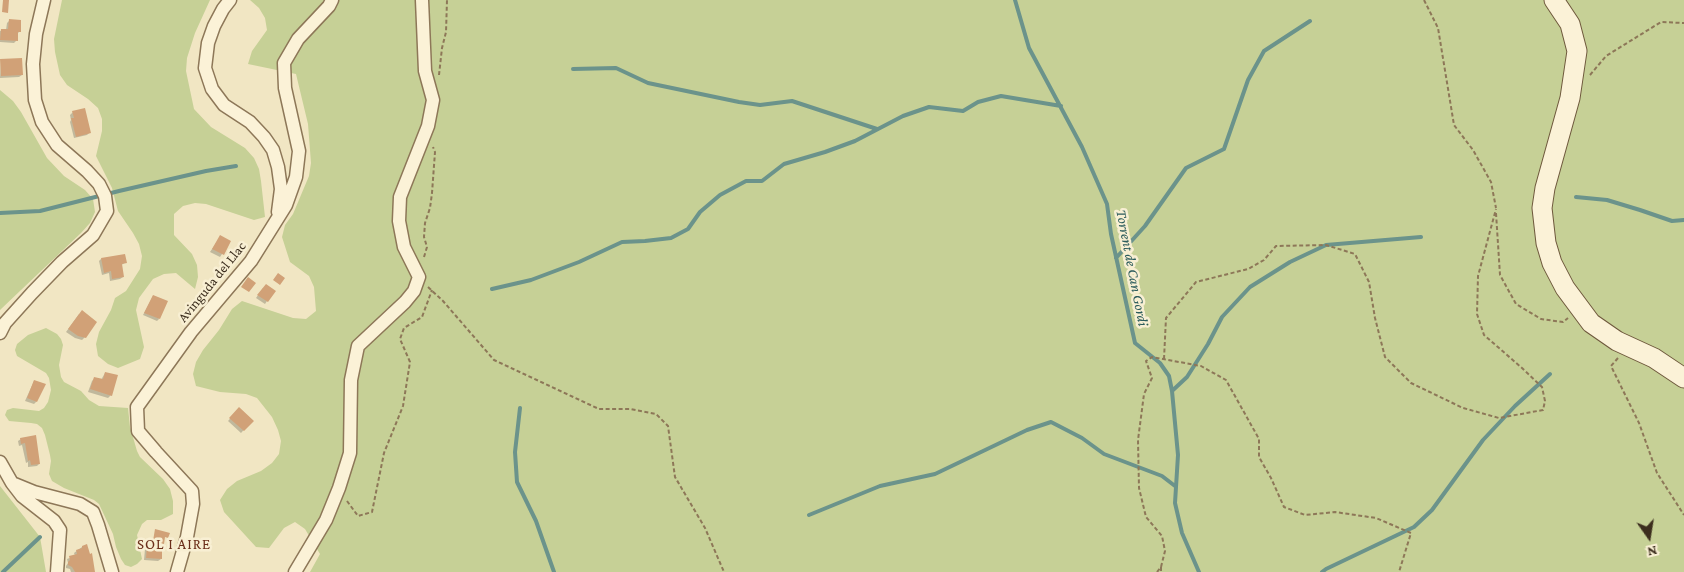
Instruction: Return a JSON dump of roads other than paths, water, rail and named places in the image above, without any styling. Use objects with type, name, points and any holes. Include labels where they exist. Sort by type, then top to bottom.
[{"type":"main road","points":[[1554,0],[1570,24],[1577,51],[1570,98],[1545,188],[1542,208],[1542,223],[1552,263],[1565,288],[1578,307],[1599,329],[1627,346],[1654,358],[1684,378]]},
{"type":"street","points":[[2,328],[62,262],[93,235],[107,210],[105,196],[99,184],[57,145],[42,122],[38,109],[34,92],[33,64],[36,34],[44,0]]},
{"type":"street","points":[[230,0],[214,26],[208,43],[205,68],[212,89],[224,105],[250,122],[273,150],[281,189],[277,219]]},
{"type":"street","name":"Avinguda del Llac","points":[[177,572],[187,537],[193,504],[192,491],[138,431],[137,407],[191,332],[252,261],[286,205],[296,177],[299,151],[285,88],[284,63],[298,39],[329,6],[332,0]]},
{"type":"street","points":[[295,572],[326,520],[350,453],[351,380],[358,346],[405,302],[414,291],[419,277],[404,246],[399,221],[400,197],[428,126],[433,99],[425,71],[422,0]]},
{"type":"street","points":[[0,462],[22,496],[54,521],[60,530],[57,572]]},
{"type":"street","points":[[12,483],[34,492],[80,504],[93,512],[112,572]]},
{"type":"waterway","name":"Torrent de Can Gordi","points":[[1015,0],[1029,48],[1082,147],[1107,204],[1111,234],[1135,343],[1160,363],[1169,376],[1178,455],[1175,503],[1182,533],[1199,572]]},
{"type":"waterway","points":[[1116,258],[1145,226],[1186,168],[1224,149],[1248,80],[1264,51],[1310,21]]},
{"type":"waterway","points":[[573,69],[616,68],[648,83],[739,102],[760,105],[792,101],[877,129]]},
{"type":"waterway","points":[[492,289],[531,280],[579,262],[622,242],[671,238],[688,229],[700,212],[720,195],[746,181],[762,181],[784,164],[855,141],[903,116],[929,107],[963,111],[978,102],[1001,96],[1061,106]]},
{"type":"waterway","points":[[0,213],[40,211],[206,171],[236,166]]},
{"type":"waterway","points":[[1576,197],[1607,200],[1672,221],[1684,220]]},
{"type":"waterway","points":[[1172,391],[1187,377],[1208,344],[1222,317],[1250,287],[1290,262],[1326,245],[1421,237]]},
{"type":"waterway","points":[[1322,572],[1414,527],[1432,510],[1483,440],[1515,406],[1550,374]]},
{"type":"waterway","points":[[520,408],[515,452],[517,482],[536,521],[554,572]]},
{"type":"waterway","points":[[809,515],[880,486],[935,474],[1027,430],[1051,422],[1082,438],[1104,454],[1162,476],[1175,486]]},
{"type":"waterway","points":[[3,572],[40,537]]},
{"type":"district","name":"SOL I AIRE","points":[[174,544]]}]
